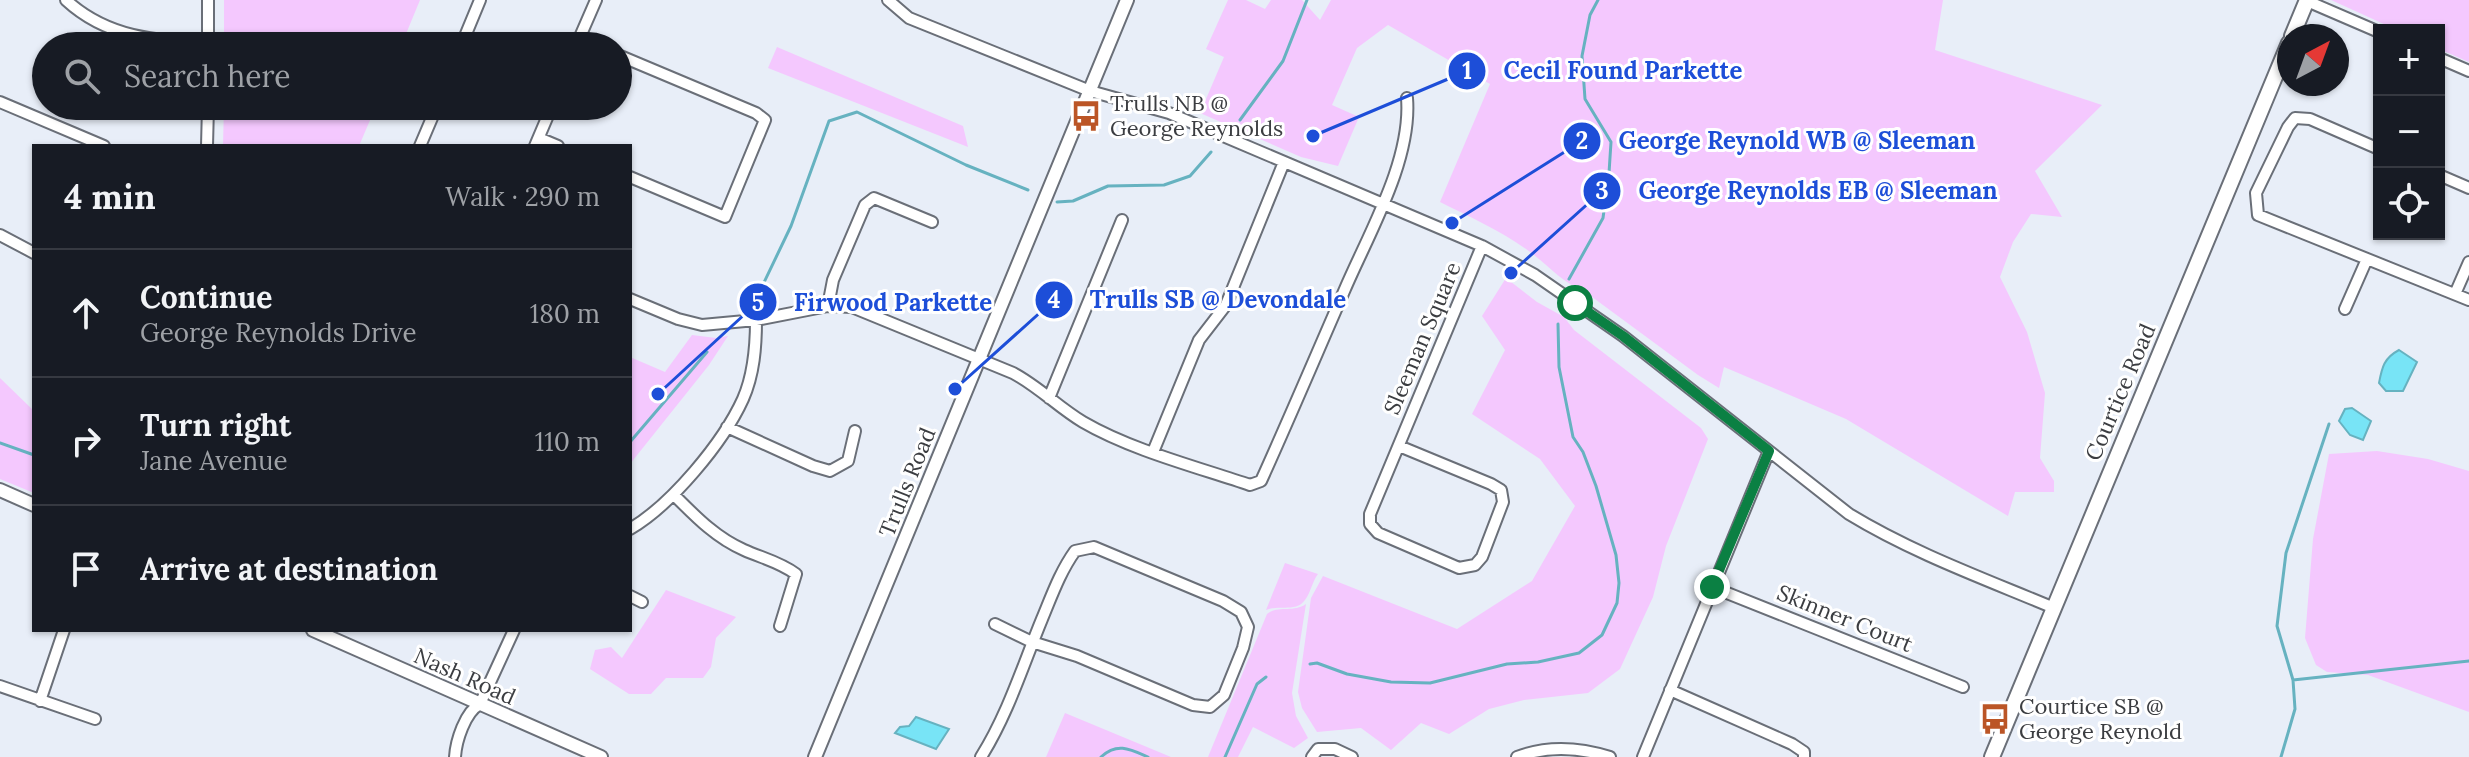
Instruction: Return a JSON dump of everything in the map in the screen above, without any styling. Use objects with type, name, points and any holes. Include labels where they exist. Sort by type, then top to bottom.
[{"type":"main road","points":[[2297,24],[2307,0]]},
{"type":"main road","name":"Courtice Road","points":[[1992,757],[2277,72]]},
{"type":"street","points":[[66,0],[121,32]]},
{"type":"street","points":[[208,0],[208,32]]},
{"type":"street","points":[[467,32],[480,0]]},
{"type":"street","points":[[582,32],[596,0]]},
{"type":"street","points":[[888,0],[909,18],[1090,91],[1169,113],[1482,246],[1535,275],[1623,336],[1849,514],[1880,533],[2054,608]]},
{"type":"street","name":"Trulls Road","points":[[815,757],[1127,0]]},
{"type":"street","points":[[2307,0],[2373,29]]},
{"type":"street","points":[[632,61],[756,113],[765,120],[725,217],[632,178]]},
{"type":"street","points":[[2445,61],[2469,71]]},
{"type":"street","points":[[632,300],[678,319],[702,325],[756,320],[828,306],[852,307],[1032,383],[1084,422],[1153,452],[1250,485],[1261,481],[1382,203],[1403,147],[1408,121],[1407,98]]},
{"type":"street","points":[[0,102],[32,116]]},
{"type":"street","points":[[2373,146],[2310,119],[2295,118],[2256,193],[2258,215],[2469,300]]},
{"type":"street","points":[[43,120],[99,144]]},
{"type":"street","points":[[207,144],[208,120]]},
{"type":"street","points":[[421,144],[431,120]]},
{"type":"street","points":[[537,142],[546,120]]},
{"type":"street","points":[[1153,452],[1199,340],[1226,305],[1284,162]]},
{"type":"street","points":[[2445,178],[2469,188]]},
{"type":"street","points":[[828,306],[833,280],[865,205],[874,198],[932,222]]},
{"type":"street","points":[[1049,398],[1122,220]]},
{"type":"street","points":[[0,235],[32,252]]},
{"type":"street","name":"Sleeman Square","points":[[1399,446],[1501,490],[1503,502],[1482,557],[1475,565],[1459,568],[1378,533],[1370,524],[1370,514],[1482,246]]},
{"type":"street","points":[[2345,309],[2367,259]]},
{"type":"street","points":[[2455,294],[2469,262]]},
{"type":"street","points":[[632,528],[646,520],[674,495],[727,427],[744,397],[756,355],[756,320]]},
{"type":"street","points":[[727,427],[830,471],[848,461],[855,431]]},
{"type":"street","points":[[1643,757],[1769,451]]},
{"type":"street","points":[[0,490],[32,504]]},
{"type":"street","points":[[674,495],[704,525],[742,549],[784,564],[796,574],[780,626]]},
{"type":"street","points":[[981,757],[1010,700],[1032,642],[1062,569],[1075,551],[1094,547],[1223,601],[1241,612],[1248,627],[1224,695],[1210,707],[1193,705],[1077,656],[1032,642],[995,624]]},
{"type":"street","name":"Skinner Court","points":[[1712,587],[1963,687]]},
{"type":"street","points":[[632,597],[642,602]]},
{"type":"street","points":[[40,701],[63,632]]},
{"type":"street","name":"Nash Road","points":[[318,632],[601,757]]},
{"type":"street","points":[[455,757],[456,745],[470,713],[480,704],[513,632]]},
{"type":"street","points":[[0,686],[95,719]]},
{"type":"street","points":[[1670,690],[1792,744],[1804,754]]},
{"type":"street","points":[[1517,757],[1540,749],[1567,748],[1610,757]]},
{"type":"street","points":[[1312,757],[1318,749],[1335,749],[1352,757]]},
{"type":"shaded area","points":[[224,0],[420,0],[407,32],[224,32]]},
{"type":"shaded area","points":[[1228,0],[1246,0],[1265,9],[1271,0],[1302,0],[1320,20],[1331,0],[1943,0],[1935,50],[2102,105],[2035,171],[2062,217],[2031,214],[2013,242],[2000,277],[2027,332],[2045,393],[2040,458],[2054,481],[2054,492],[2015,492],[2008,516],[1846,419],[1724,367],[1719,388],[1584,291],[1563,280],[1523,247],[1440,202],[1490,84],[1388,25],[1357,48],[1332,105],[1359,117],[1338,166],[1301,157],[1200,113],[1224,57],[1206,49]]},
{"type":"shaded area","points":[[2331,0],[2469,0],[2469,62],[2445,52],[2445,24],[2384,24]]},
{"type":"shaded area","points":[[777,47],[963,126],[968,147],[768,68]]},
{"type":"shaded area","points":[[224,120],[370,120],[360,144],[223,144]]},
{"type":"shaded area","points":[[1506,278],[1537,302],[1564,317],[1574,330],[1701,428],[1708,439],[1666,546],[1653,597],[1620,669],[1588,693],[1524,700],[1489,709],[1449,734],[1421,723],[1391,750],[1361,728],[1317,732],[1302,708],[1298,692],[1311,598],[1323,576],[1457,629],[1532,581],[1575,506],[1540,459],[1472,414],[1505,350],[1482,316]]},
{"type":"shaded area","points":[[692,335],[728,336],[709,365],[632,461],[632,358],[665,372]]},
{"type":"shaded area","points":[[0,378],[32,409],[32,492],[0,479]]},
{"type":"shaded area","points":[[2377,451],[2428,459],[2469,471],[2469,712],[2368,675],[2327,672],[2316,665],[2305,638],[2313,539],[2329,454]]},
{"type":"shaded area","points":[[1285,563],[1318,574],[1301,604],[1266,610]]},
{"type":"shaded area","points":[[666,590],[736,617],[716,638],[711,667],[703,678],[666,678],[651,694],[629,694],[590,669],[595,650],[611,647],[622,658]]},
{"type":"shaded area","points":[[1306,604],[1292,693],[1296,716],[1308,738],[1294,748],[1253,727],[1238,757],[1208,757],[1267,614]]},
{"type":"shaded area","points":[[1065,713],[1171,757],[1046,757]]},
{"type":"water","points":[[2399,350],[2417,362],[2403,391],[2386,391],[2379,383],[2383,368],[2390,356]]},
{"type":"water","points":[[2352,408],[2371,421],[2363,440],[2350,435],[2339,421],[2345,409]]},
{"type":"water","points":[[916,717],[949,729],[936,749],[895,733],[900,727],[909,726]]},
{"type":"waterway","points":[[1240,120],[1283,61],[1307,0]]},
{"type":"waterway","points":[[1569,279],[1603,218],[1609,173],[1611,142],[1585,99],[1582,56],[1590,15],[1598,0]]},
{"type":"waterway","points":[[758,295],[791,226],[829,121],[857,112],[966,165],[1028,190]]},
{"type":"waterway","points":[[1057,202],[1073,201],[1108,186],[1164,185],[1190,176],[1211,152]]},
{"type":"waterway","points":[[1310,664],[1317,663],[1347,674],[1391,682],[1430,683],[1507,664],[1538,662],[1579,653],[1602,635],[1617,603],[1619,583],[1616,555],[1596,486],[1583,452],[1573,437],[1559,367],[1558,324]]},
{"type":"waterway","points":[[632,440],[707,352]]},
{"type":"waterway","points":[[2281,757],[2295,709],[2293,680],[2277,626],[2286,553],[2329,424]]},
{"type":"waterway","points":[[0,443],[32,454]]},
{"type":"waterway","points":[[2293,680],[2469,661]]},
{"type":"waterway","points":[[1225,757],[1257,684],[1266,677]]},
{"type":"waterway","points":[[1101,757],[1118,748],[1148,757]]},
{"type":"place","name":"Trulls NB @ George Reynolds","points":[[1086,116]]},
{"type":"place","name":"Cecil Found Parkette","points":[[1313,136]]},
{"type":"place","name":"George Reynold WB @ Sleeman","points":[[1452,223]]},
{"type":"place","name":"George Reynolds EB @ Sleeman","points":[[1511,273]]},
{"type":"place","name":"Trulls SB @ Devondale","points":[[955,389]]},
{"type":"place","name":"Firwood Parkette","points":[[658,394]]},
{"type":"place","name":"Courtice SB @ George Reynold","points":[[1995,719]]},
{"type":"route","points":[[1575,303],[1623,336],[1769,451],[1712,587]]}]
